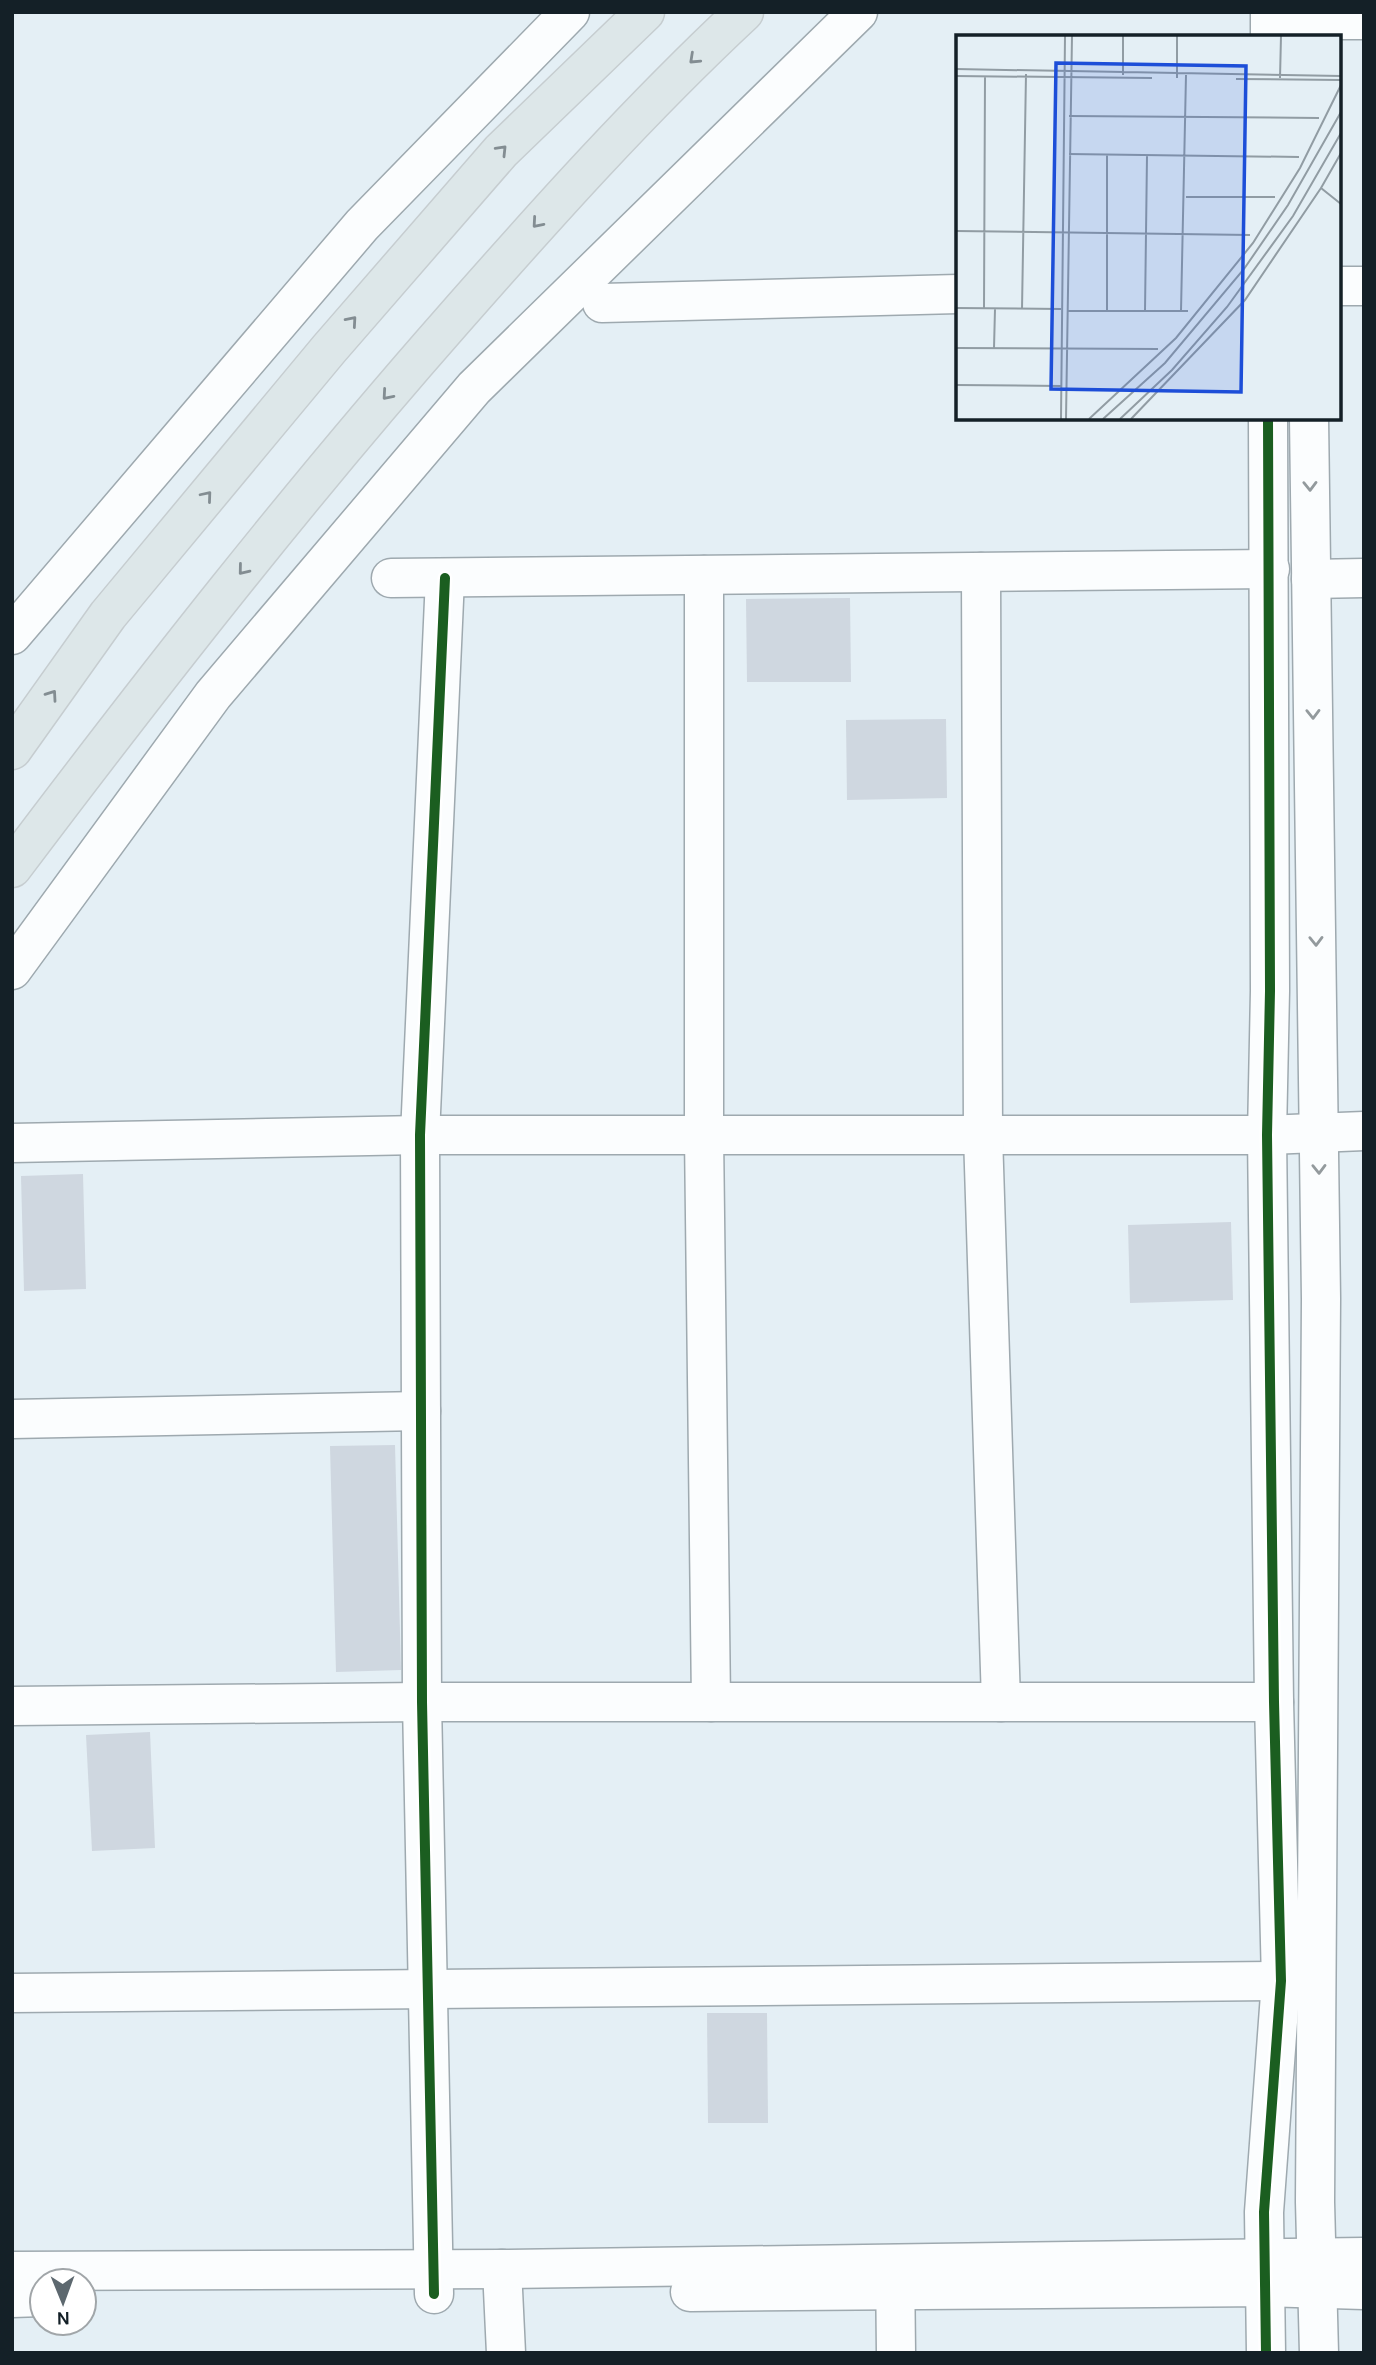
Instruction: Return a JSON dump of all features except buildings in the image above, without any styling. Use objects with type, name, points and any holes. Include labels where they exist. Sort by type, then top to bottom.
[{"type":"main road","points":[[12,750],[108,615],[329,349],[501,151],[645,12]]},
{"type":"main road","points":[[12,868],[153,680],[358,427],[553,205],[673,79],[744,12]]},
{"type":"street","points":[[12,635],[362,225],[570,12]]},
{"type":"street","points":[[12,970],[213,695],[474,388],[858,12]]},
{"type":"street","points":[[1290,24],[1364,20]]},
{"type":"street","points":[[1341,286],[1364,286]]},
{"type":"street","points":[[602,303],[956,294]]},
{"type":"street","points":[[1266,2353],[1264,2212],[1281,1981],[1274,1702],[1267,1135],[1268,420]]},
{"type":"street","points":[[1309,420],[1321,1313],[1315,2202],[1319,2273],[1319,2353]]},
{"type":"street","points":[[391,578],[1269,569]]},
{"type":"street","points":[[981,572],[983,1135],[1001,1702]]},
{"type":"street","points":[[704,575],[705,1135],[711,1702]]},
{"type":"street","points":[[433,2282],[422,1702],[420,1135],[445,578]]},
{"type":"street","points":[[1311,579],[1364,578]]},
{"type":"street","points":[[12,1143],[420,1135],[1267,1135],[1364,1131]]},
{"type":"street","points":[[12,1419],[421,1411]]},
{"type":"street","points":[[12,1706],[422,1702],[1274,1702]]},
{"type":"street","points":[[12,1993],[1281,1981]]},
{"type":"street","points":[[98,2295],[433,2282],[1319,2273],[1364,2258]]},
{"type":"street","points":[[12,2271],[433,2282]]},
{"type":"street","points":[[1319,2273],[1364,2290]]},
{"type":"street","points":[[895,2277],[896,2353]]},
{"type":"street","points":[[503,2281],[506,2353]]},
{"type":"cycle path","points":[[1266,2353],[1264,2212],[1281,1981],[1274,1702],[1267,1135],[1270,991],[1268,420]]},
{"type":"cycle path","points":[[434,2294],[422,1702],[420,1135],[445,578]]}]
